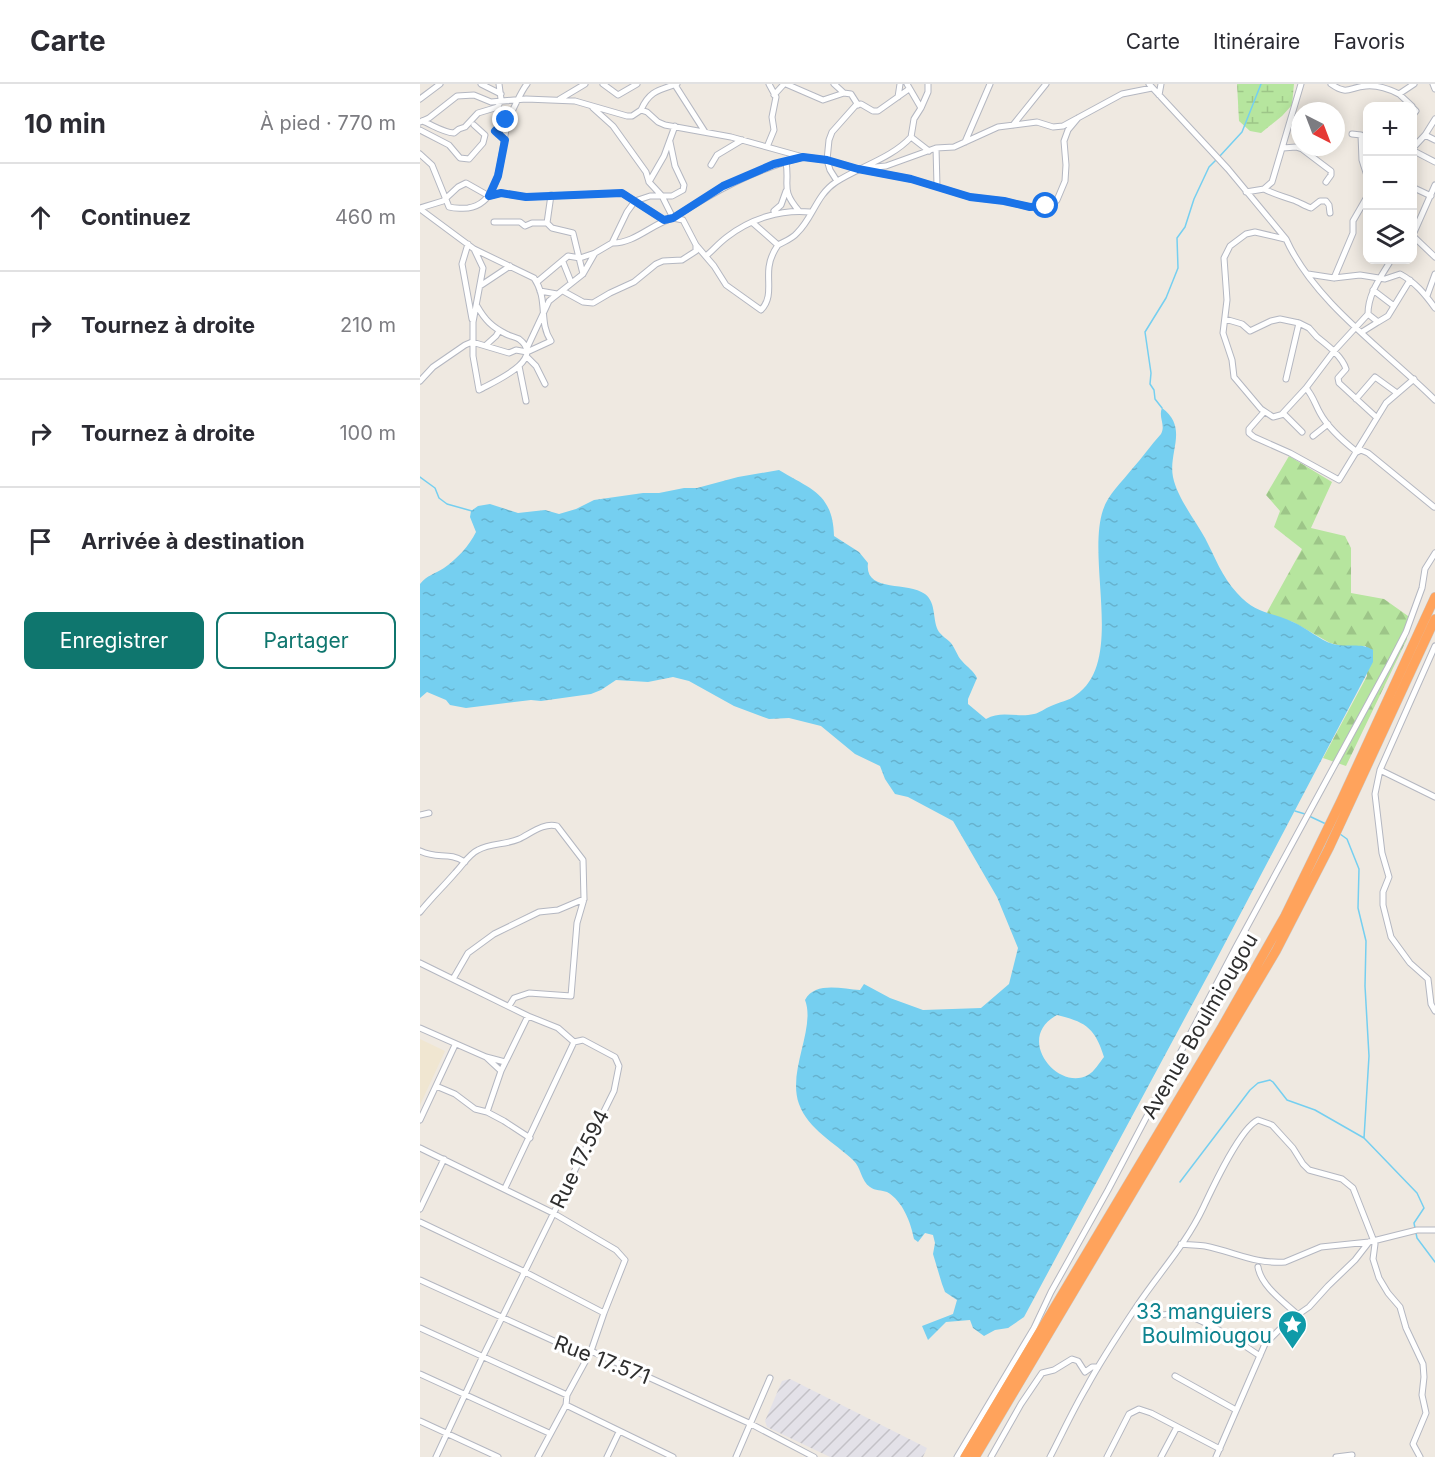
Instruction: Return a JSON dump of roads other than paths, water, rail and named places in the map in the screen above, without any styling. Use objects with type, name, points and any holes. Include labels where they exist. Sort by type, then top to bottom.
[{"type":"highway","name":"Avenue Boulmiougou","points":[[1345,803],[1435,597]]},
{"type":"highway","name":"Avenue Boulmiougou","points":[[975,1457],[1265,970],[1435,619]]},
{"type":"highway","name":"Avenue Boulmiougou","points":[[965,1457],[1222,1027],[1324,846]]},
{"type":"street","points":[[420,99],[440,84]]},
{"type":"street","points":[[481,84],[510,101],[520,99],[575,101],[627,116],[632,116],[641,110],[644,102],[655,91],[677,85],[705,132]]},
{"type":"street","points":[[421,121],[445,132],[454,133],[472,124],[478,113],[498,107],[499,84]]},
{"type":"street","points":[[489,196],[498,176],[508,120],[527,84]]},
{"type":"street","points":[[603,84],[618,95],[637,84]]},
{"type":"street","points":[[767,147],[774,130],[772,117],[775,106],[774,95],[769,84]]},
{"type":"street","points":[[774,95],[785,84],[823,100],[844,93],[851,94],[858,105]]},
{"type":"street","points":[[834,84],[844,93]]},
{"type":"street","points":[[897,99],[900,84]]},
{"type":"street","points":[[673,218],[683,220],[696,245],[728,288],[761,310],[768,295],[769,267],[778,245],[791,239],[800,231],[810,212],[837,181],[895,149],[910,137],[914,119],[928,92],[928,84]]},
{"type":"street","points":[[965,142],[990,84]]},
{"type":"street","points":[[1013,125],[1046,84]]},
{"type":"street","points":[[1159,95],[1161,84]]},
{"type":"street","points":[[1246,192],[1264,189],[1272,182],[1284,148],[1301,84]]},
{"type":"street","points":[[1331,84],[1347,91],[1367,86],[1388,89],[1399,93],[1407,102]]},
{"type":"street","points":[[1399,93],[1414,84]]},
{"type":"street","points":[[1433,84],[1435,89]]},
{"type":"street","points":[[558,100],[581,85]]},
{"type":"street","points":[[858,169],[886,165],[936,148],[954,147],[989,130],[1013,125],[1040,122],[1057,128],[1122,94],[1151,86],[1218,158],[1286,239],[1292,253],[1330,301],[1434,398]]},
{"type":"street","points":[[858,105],[861,104],[873,111],[878,111],[897,99],[908,87],[921,108]]},
{"type":"street","points":[[421,121],[429,118],[457,96],[474,95],[491,102],[500,96]]},
{"type":"street","points":[[837,181],[832,175],[827,160],[829,140],[832,132],[858,105]]},
{"type":"street","points":[[592,107],[612,126],[646,172],[649,182],[662,196],[673,218]]},
{"type":"street","points":[[641,110],[647,112],[658,122],[937,186],[970,197],[1030,207],[1053,204],[1058,200],[1065,181],[1064,141],[1068,130],[1078,118]]},
{"type":"street","points":[[505,140],[495,131],[513,111]]},
{"type":"street","points":[[1417,144],[1435,119]]},
{"type":"street","points":[[420,130],[449,145],[460,158],[469,159],[483,143],[486,135],[472,124]]},
{"type":"street","points":[[649,182],[670,142],[675,126]]},
{"type":"street","points":[[1352,134],[1361,135],[1363,164]]},
{"type":"street","points":[[1425,135],[1435,140]]},
{"type":"street","points":[[910,137],[928,151]]},
{"type":"street","points":[[711,165],[717,155],[742,140]]},
{"type":"street","points":[[612,243],[635,201],[650,196],[672,196],[683,190],[684,185],[675,166],[670,142]]},
{"type":"street","points":[[936,148],[937,186]]},
{"type":"street","points":[[1284,148],[1302,149],[1331,171],[1326,182]]},
{"type":"street","points":[[1417,151],[1434,160]]},
{"type":"street","points":[[420,154],[432,165],[449,207],[456,209],[473,207],[489,196],[501,193],[526,197],[619,192],[664,220]]},
{"type":"street","points":[[568,256],[580,258],[595,253],[612,243],[634,237],[664,220],[673,218],[723,186],[774,164],[803,157]]},
{"type":"street","points":[[774,211],[784,199],[786,162]]},
{"type":"street","points":[[420,209],[437,204],[466,183],[489,196]]},
{"type":"street","points":[[1417,228],[1435,185]]},
{"type":"street","points":[[1264,189],[1311,208],[1320,201],[1326,201],[1330,213]]},
{"type":"street","points":[[786,190],[790,201],[799,211]]},
{"type":"street","points":[[1417,190],[1431,196]]},
{"type":"street","points":[[547,223],[551,195]]},
{"type":"street","points":[[1334,278],[1353,233],[1353,221],[1363,204]]},
{"type":"street","points":[[420,209],[474,249],[530,275],[537,282],[544,304],[545,330],[550,342],[527,352],[516,350],[509,353],[472,342],[432,367],[420,381]]},
{"type":"street","points":[[706,256],[728,237],[774,214],[810,212]]},
{"type":"street","points":[[494,222],[520,222],[525,226],[532,223],[547,223],[552,228],[573,232],[583,274]]},
{"type":"street","points":[[753,223],[778,245]]},
{"type":"street","points":[[1286,239],[1255,232],[1246,234],[1230,246],[1224,258],[1227,300],[1223,340],[1232,360],[1234,377],[1263,412],[1273,417],[1282,414],[1306,388],[1334,351],[1368,314],[1372,290],[1389,264]]},
{"type":"street","points":[[1417,241],[1435,257]]},
{"type":"street","points":[[468,244],[462,264],[473,322]]},
{"type":"street","points":[[537,282],[554,266],[563,262],[576,245]]},
{"type":"street","points":[[540,291],[560,292],[587,304],[593,303],[634,282],[660,262],[677,261],[691,255],[696,251],[696,245]]},
{"type":"street","points":[[474,249],[483,268],[473,322],[472,342],[479,390],[519,366],[549,301],[583,274],[595,253]]},
{"type":"street","points":[[563,262],[572,282]]},
{"type":"street","points":[[480,286],[510,266]]},
{"type":"street","points":[[1308,274],[1334,278],[1360,275],[1387,278],[1400,274],[1427,296],[1435,308]]},
{"type":"street","points":[[1427,296],[1435,274]]},
{"type":"street","points":[[1362,332],[1385,319],[1410,280]]},
{"type":"street","points":[[1372,290],[1394,306]]},
{"type":"street","points":[[477,306],[487,322],[499,331],[518,338],[545,384]]},
{"type":"street","points":[[1368,314],[1378,322]]},
{"type":"street","points":[[1225,319],[1242,324],[1250,332],[1280,319],[1299,322],[1309,328],[1346,365],[1346,369],[1338,378],[1339,383],[1376,417]]},
{"type":"street","points":[[1286,379],[1299,322]]},
{"type":"street","points":[[533,332],[545,330]]},
{"type":"street","points":[[486,345],[499,331]]},
{"type":"street","points":[[519,366],[526,401]]},
{"type":"street","points":[[1356,399],[1376,377],[1397,393]]},
{"type":"street","points":[[1263,412],[1249,429],[1249,433],[1339,480],[1386,403],[1414,379]]},
{"type":"street","points":[[1306,388],[1328,424],[1341,440],[1357,452]]},
{"type":"street","points":[[1282,414],[1302,432]]},
{"type":"street","points":[[1313,436],[1328,424]]},
{"type":"street","points":[[1357,452],[1361,450],[1368,453],[1434,507]]},
{"type":"street","points":[[957,1457],[1034,1328],[1051,1292],[1389,665],[1415,610],[1425,569],[1435,553]]},
{"type":"street","points":[[1435,646],[1380,770],[1374,803],[1382,853],[1389,877],[1383,892],[1383,905],[1394,942],[1410,963],[1428,979],[1431,1004],[1435,1011]]},
{"type":"street","points":[[1380,770],[1432,795],[1435,788]]},
{"type":"street","points":[[420,815],[429,813]]},
{"type":"street","points":[[420,912],[435,892],[474,852],[485,846],[514,841],[534,830],[556,825],[584,860],[584,899],[577,923],[571,996],[528,993],[514,998],[508,1006]]},
{"type":"street","points":[[420,851],[439,856],[450,855],[465,862]]},
{"type":"street","points":[[453,979],[468,953],[494,934],[539,912],[558,910],[584,899]]},
{"type":"street","name":"Rue 17.594","points":[[420,963],[528,1016],[558,1028],[574,1042],[583,1040],[615,1057],[618,1061],[614,1091],[482,1358],[436,1457]]},
{"type":"street","points":[[1428,979],[1435,975]]},
{"type":"street","points":[[487,1112],[501,1071],[528,1016]]},
{"type":"street","points":[[420,1028],[455,1045],[505,1062]]},
{"type":"street","points":[[506,1188],[574,1042]]},
{"type":"street","points":[[420,1120],[455,1045]]},
{"type":"street","points":[[486,1057],[501,1071]]},
{"type":"street","points":[[436,1086],[455,1094],[475,1109],[487,1112],[530,1138]]},
{"type":"street","points":[[1050,1457],[1085,1388],[1202,1210],[1212,1186],[1221,1174],[1238,1140],[1250,1124],[1258,1120],[1272,1125],[1309,1170],[1342,1179],[1350,1184],[1356,1194],[1375,1250],[1373,1259],[1379,1278],[1400,1307],[1406,1328],[1423,1364],[1425,1377],[1422,1395],[1426,1413],[1413,1444],[1419,1457]]},
{"type":"street","points":[[420,1148],[506,1188],[553,1213],[622,1254],[626,1263],[604,1313],[591,1351],[538,1457]]},
{"type":"street","points":[[420,1209],[444,1159]]},
{"type":"street","points":[[420,1222],[604,1313]]},
{"type":"street","points":[[1181,1244],[1206,1246],[1253,1260],[1259,1264],[1285,1262],[1321,1247],[1371,1242],[1409,1231],[1435,1230]]},
{"type":"street","points":[[1216,1457],[1265,1344],[1286,1323],[1309,1307],[1371,1242]]},
{"type":"street","points":[[1259,1264],[1259,1273],[1269,1287],[1298,1315]]},
{"type":"street","name":"Rue 17.571","points":[[420,1280],[576,1351],[591,1351],[751,1424],[814,1457]]},
{"type":"street","points":[[1135,1309],[1141,1316],[1180,1314],[1191,1318],[1237,1339],[1260,1356]]},
{"type":"street","points":[[420,1328],[567,1395]]},
{"type":"street","points":[[991,1457],[1042,1373],[1054,1370],[1072,1359],[1078,1361],[1085,1372],[1092,1367],[1098,1367]]},
{"type":"street","points":[[420,1374],[549,1433]]},
{"type":"street","points":[[1175,1376],[1236,1410]]},
{"type":"street","points":[[736,1457],[770,1378]]},
{"type":"street","points":[[566,1405],[673,1457]]},
{"type":"street","points":[[1107,1457],[1126,1419],[1133,1411],[1139,1409],[1220,1449]]},
{"type":"street","points":[[420,1420],[498,1457]]},
{"type":"street","points":[[1161,1457],[1177,1427]]},
{"type":"street","points":[[607,1457],[619,1432]]},
{"type":"street","points":[[1336,1457],[1352,1455]]},
{"type":"water","points":[[1162,408],[1170,416],[1176,432],[1172,468],[1175,485],[1232,587],[1244,600],[1257,609],[1293,622],[1328,642],[1338,645],[1364,646],[1373,650],[1373,662],[1024,1317],[1008,1328],[995,1330],[984,1336],[973,1328],[970,1320],[946,1322],[928,1340],[922,1326],[953,1314],[957,1300],[945,1292],[942,1284],[933,1254],[935,1243],[933,1235],[925,1233],[918,1242],[914,1239],[911,1226],[898,1201],[887,1192],[870,1187],[853,1160],[815,1128],[799,1104],[796,1078],[807,1023],[805,1000],[815,990],[830,987],[860,990],[864,984],[890,998],[923,1010],[981,1008],[1009,984],[1018,948],[997,897],[953,821],[908,797],[895,794],[880,766],[855,754],[821,726],[789,718],[769,719],[734,706],[689,681],[673,677],[648,682],[616,680],[591,694],[466,708],[450,705],[446,700],[427,692],[420,698],[420,584],[454,561],[470,542],[476,532],[470,517],[471,511],[478,506],[490,504],[518,513],[545,510],[559,514],[594,500],[697,488],[738,477],[779,470],[818,494],[829,510],[834,536],[859,552],[868,563],[873,579],[888,585],[917,590],[929,598],[939,632],[952,644],[960,659],[977,678],[968,704],[986,719],[997,715],[1034,714],[1073,697],[1091,680],[1098,659],[1102,635],[1098,556],[1103,510],[1112,493],[1161,434]],"holes":[[[1057,1015],[1082,1024],[1097,1039],[1104,1057],[1090,1074],[1076,1078],[1064,1076],[1054,1070],[1045,1060],[1040,1049],[1039,1036],[1045,1025]]]},
{"type":"waterway","points":[[1219,157],[1242,132],[1261,84]]},
{"type":"waterway","points":[[1162,408],[1155,399],[1154,390],[1150,384],[1151,373],[1145,332],[1166,298],[1178,268],[1177,238],[1185,227],[1194,199],[1209,167],[1216,160]]},
{"type":"waterway","points":[[420,477],[435,488],[439,498],[447,504],[472,511]]},
{"type":"waterway","points":[[1295,811],[1305,814]]},
{"type":"waterway","points":[[1309,816],[1326,824]]},
{"type":"waterway","points":[[1340,834],[1347,839],[1359,869],[1358,908],[1366,941],[1365,986],[1369,1056],[1364,1138]]},
{"type":"waterway","points":[[1180,1182],[1250,1090],[1258,1083],[1270,1080],[1287,1100],[1315,1110],[1364,1138],[1417,1193],[1424,1208],[1414,1223],[1417,1238],[1435,1262]]},
{"type":"place","name":"33 manguiers Boulmiougou","points":[[1293,1350]]}]
